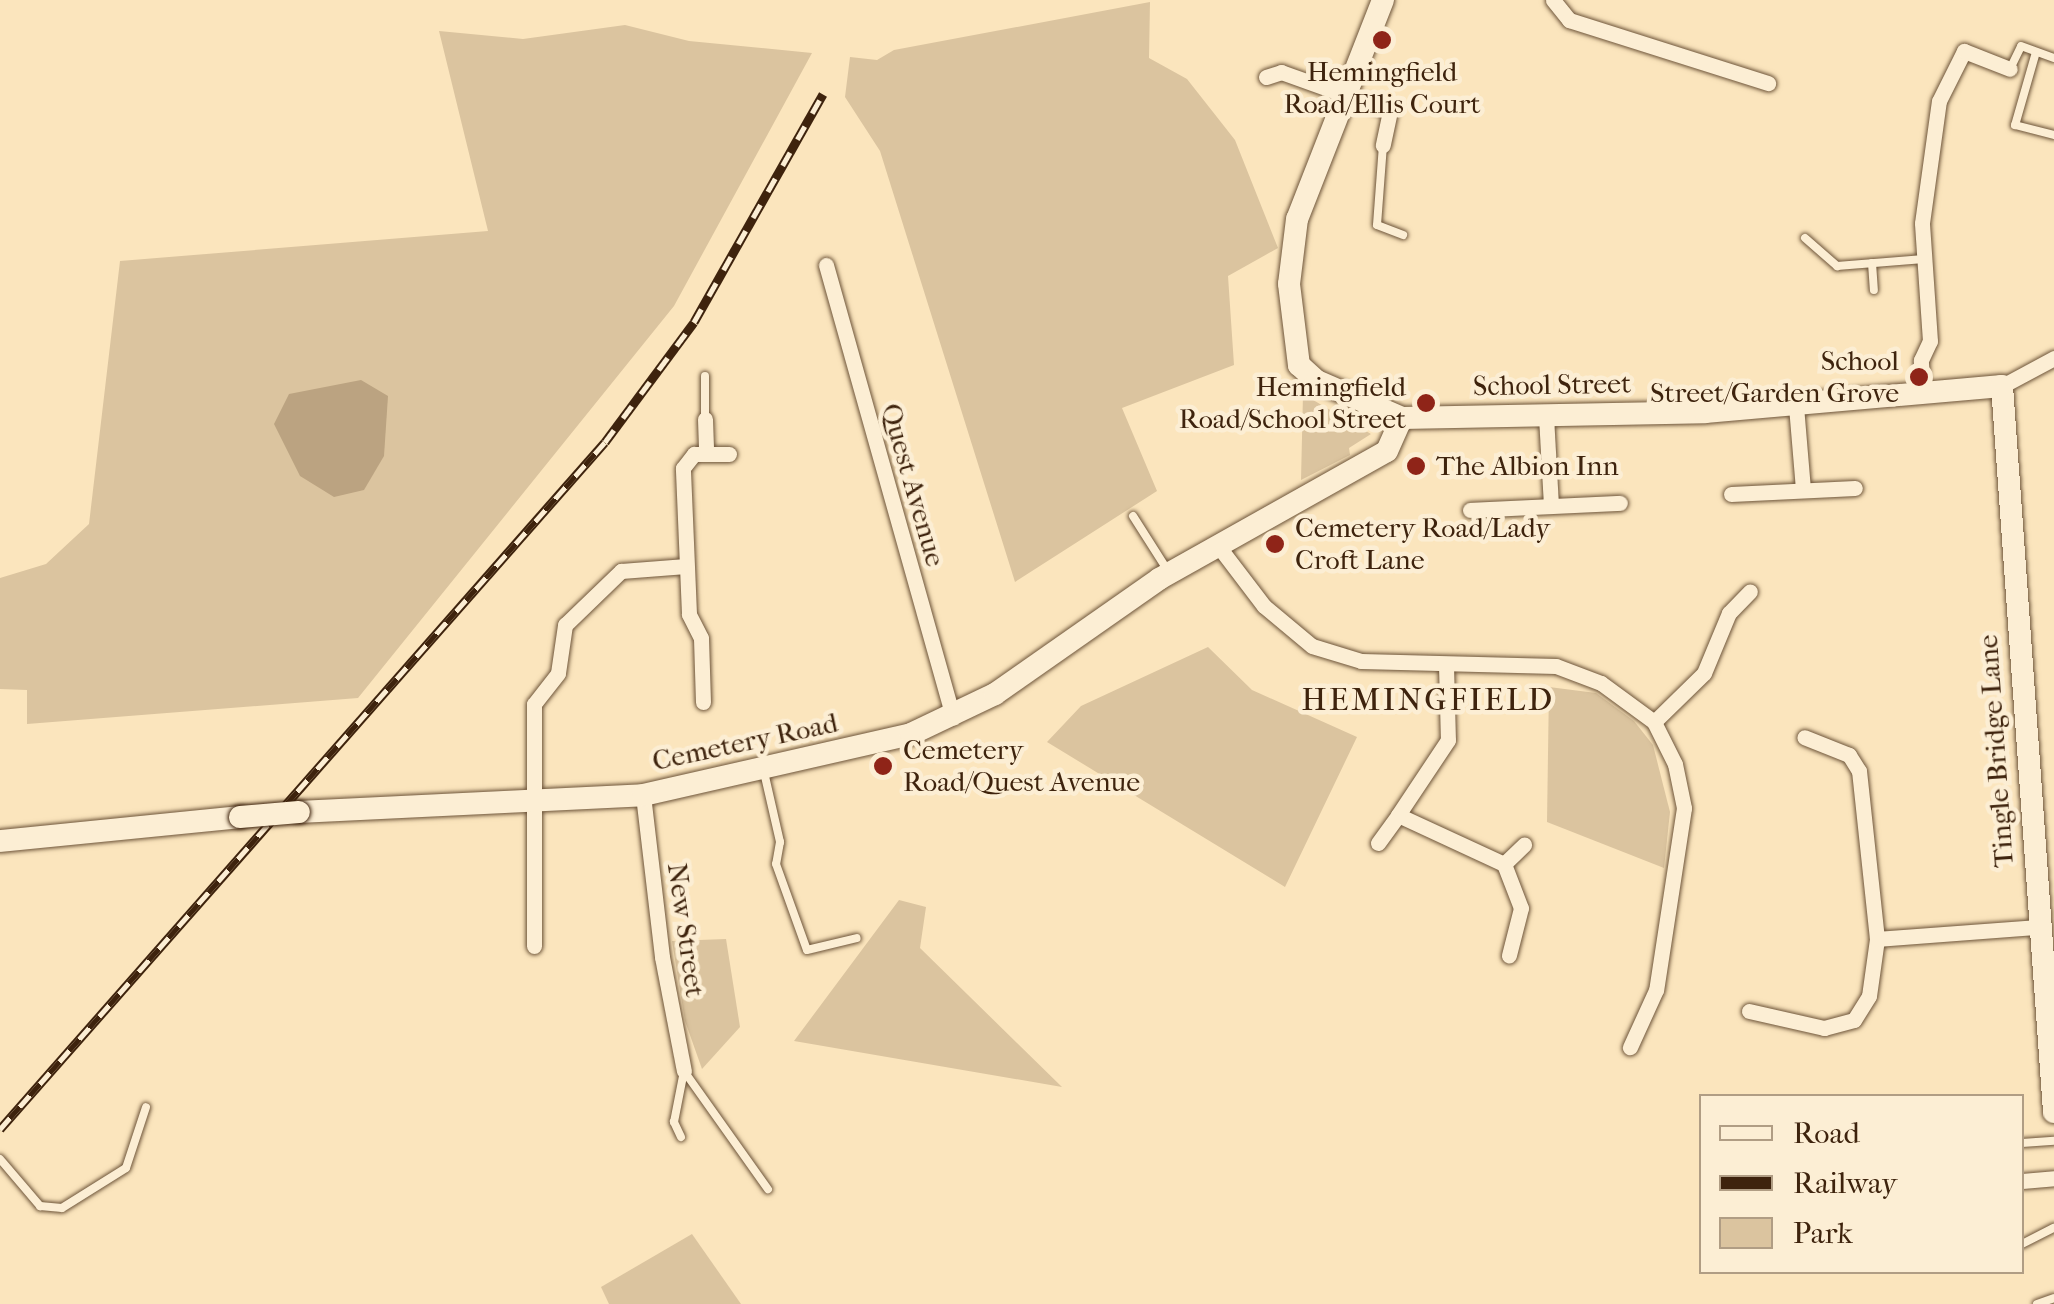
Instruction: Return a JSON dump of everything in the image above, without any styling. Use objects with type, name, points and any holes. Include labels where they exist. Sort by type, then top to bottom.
[{"type":"street","points":[[1383,0],[1297,219],[1289,284],[1299,365],[1317,381],[1402,418]]},
{"type":"street","points":[[1553,0],[1569,20],[1768,84]]},
{"type":"street","points":[[1923,392],[1921,360],[1930,341],[1922,224],[1939,101],[1964,52],[2010,69]]},
{"type":"street","points":[[1266,77],[1280,72],[1390,111],[1383,145]]},
{"type":"street","name":"Quest Avenue","points":[[826,264],[952,718]]},
{"type":"street","points":[[2002,386],[2054,358]]},
{"type":"street","name":"School Street","points":[[1402,418],[1796,406],[2002,386]]},
{"type":"street","name":"Tingle Bridge Lane","points":[[2002,386],[2054,1112]]},
{"type":"street","points":[[1796,406],[1803,490]]},
{"type":"street","points":[[1546,416],[1551,505]]},
{"type":"street","name":"Cemetery Road","points":[[0,840],[299,812],[533,796],[643,795],[764,772],[952,718],[1170,573],[1387,452],[1402,418]]},
{"type":"street","points":[[705,419],[706,454]]},
{"type":"street","points":[[703,702],[702,646],[690,620],[683,468],[687,456],[729,454]]},
{"type":"street","points":[[1732,494],[1856,488]]},
{"type":"street","points":[[1470,510],[1620,503]]},
{"type":"street","points":[[1219,547],[1264,606],[1312,646],[1361,662],[1556,666],[1601,684],[1654,722],[1674,764],[1684,808],[1656,990],[1630,1047]]},
{"type":"street","points":[[534,946],[534,704],[558,672],[565,625],[621,570],[686,566]]},
{"type":"street","points":[[1654,722],[1704,673],[1729,612],[1750,591]]},
{"type":"street","points":[[1378,843],[1448,740],[1446,664]]},
{"type":"street","points":[[1749,1010],[1824,1028],[1854,1020],[1868,996],[1876,939],[1859,771],[1849,755],[1804,736]]},
{"type":"street","name":"New Street","points":[[643,795],[662,956],[684,1071]]},
{"type":"street","points":[[1398,815],[1504,864],[1516,888],[1522,916],[1510,956]]},
{"type":"street","points":[[1504,864],[1524,845]]},
{"type":"street","points":[[1876,939],[2038,927]]},
{"type":"street","points":[[2024,1181],[2054,1178]]},
{"type":"lane","points":[[2010,69],[2018,47],[2054,58]]},
{"type":"lane","points":[[2036,52],[2015,125],[2054,135]]},
{"type":"lane","points":[[1383,145],[1377,225],[1402,235]]},
{"type":"lane","points":[[1805,238],[1837,266],[1924,259]]},
{"type":"lane","points":[[1872,263],[1874,290]]},
{"type":"lane","points":[[705,376],[705,419]]},
{"type":"lane","points":[[1133,516],[1170,573]]},
{"type":"lane","points":[[764,772],[780,842],[776,864],[807,950],[857,938]]},
{"type":"lane","points":[[681,1138],[674,1122],[684,1071]]},
{"type":"lane","points":[[684,1071],[768,1189]]},
{"type":"lane","points":[[0,1160],[40,1206],[62,1208],[126,1168],[146,1107]]},
{"type":"lane","points":[[2024,1143],[2054,1141]]},
{"type":"lane","points":[[2024,1243],[2054,1228]]},
{"type":"lane","points":[[2037,1304],[2054,1298]]},
{"type":"green space","points":[[1150,2],[1149,58],[1187,79],[1235,140],[1278,248],[1228,276],[1234,365],[1122,408],[1157,491],[1015,582],[880,151],[845,97],[850,57],[877,60],[894,50]]},
{"type":"green space","points":[[625,25],[689,41],[812,53],[674,306],[358,698],[27,724],[27,690],[0,689],[0,578],[46,564],[89,524],[120,261],[488,231],[439,31],[523,39]]},
{"type":"green space","points":[[1303,394],[1371,434],[1349,448],[1350,455],[1301,480]]},
{"type":"green space","points":[[1208,647],[1252,690],[1357,737],[1285,887],[1047,742],[1081,706]]},
{"type":"green space","points":[[1549,687],[1596,693],[1634,721],[1653,745],[1670,812],[1664,868],[1547,822]]},
{"type":"green space","points":[[899,900],[926,907],[920,948],[1062,1087],[794,1041]]},
{"type":"green space","points":[[726,939],[740,1027],[702,1069],[685,1021],[672,941]]},
{"type":"green space","points":[[692,1234],[741,1304],[609,1304],[601,1287]]},
{"type":"shaded area","points":[[361,380],[388,396],[384,456],[364,490],[334,497],[300,476],[274,424],[289,394]]},
{"type":"railway","points":[[0,1129],[605,442],[694,322],[823,94]]},
{"type":"place","name":"Hemingfield Road/Ellis Court","points":[[1382,40]]},
{"type":"place","name":"School Street/Garden Grove","points":[[1919,377]]},
{"type":"place","name":"Hemingfield Road/School Street","points":[[1426,403]]},
{"type":"place","name":"The Albion Inn","points":[[1416,466]]},
{"type":"place","name":"Cemetery Road/Lady Croft Lane","points":[[1275,544]]},
{"type":"place","name":"Cemetery Road/Quest Avenue","points":[[883,766]]},
{"type":"district","name":"HEMINGFIELD","points":[[1428,700]]}]
